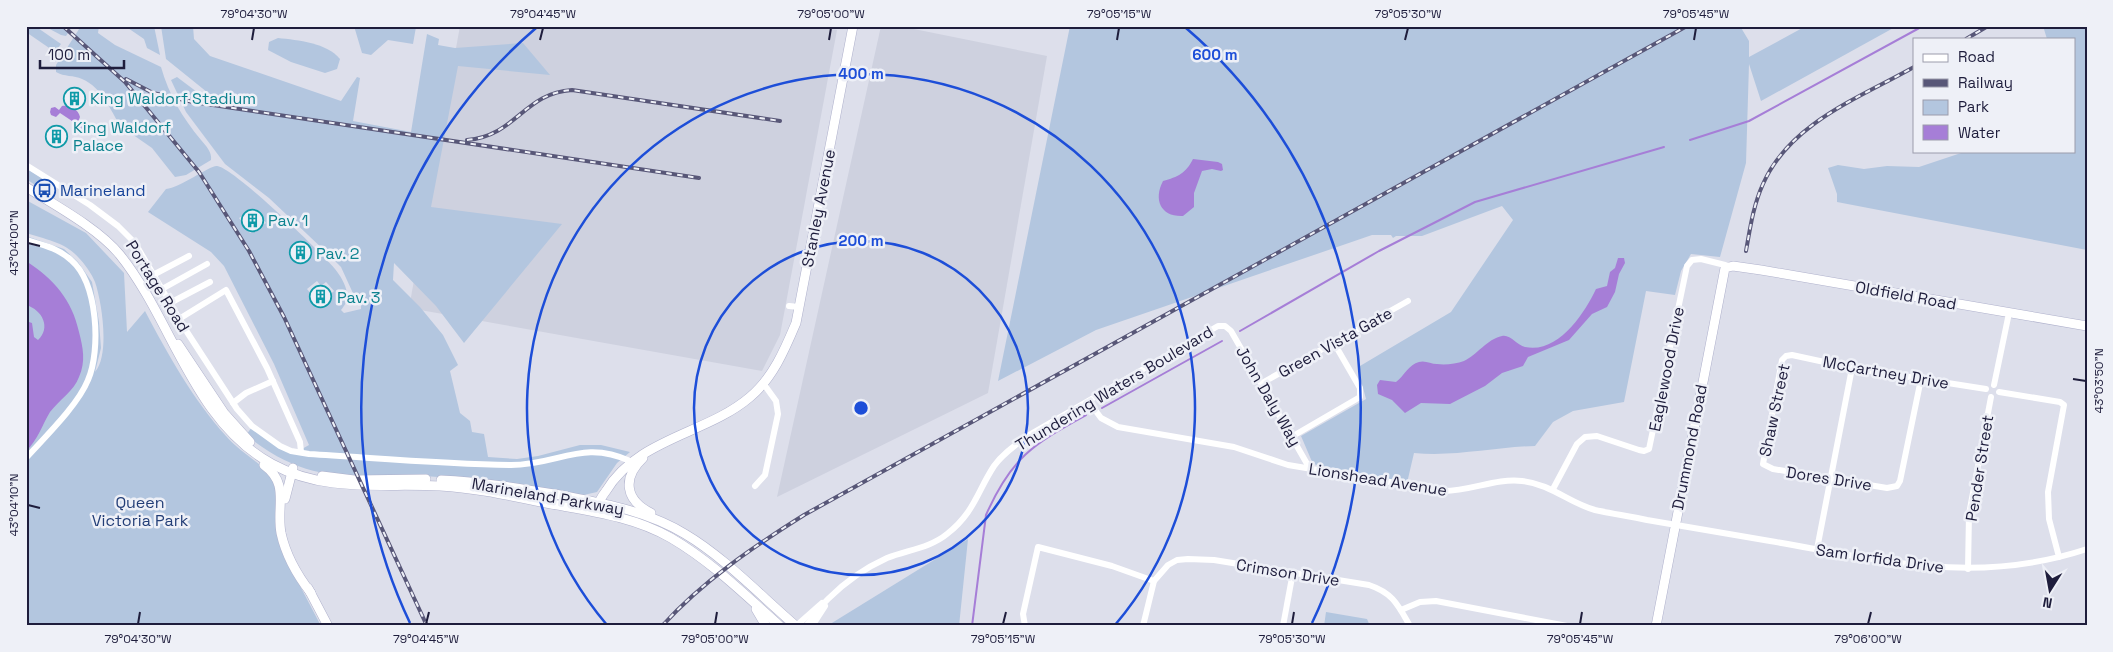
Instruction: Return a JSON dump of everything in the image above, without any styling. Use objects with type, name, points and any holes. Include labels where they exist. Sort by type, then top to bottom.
[{"type":"main road","name":"Stanley Avenue","points":[[596,513],[598,502],[614,477],[630,461],[734,408],[751,396],[763,383],[783,354],[796,323],[794,306],[853,26]]},
{"type":"main road","name":"Portage Road","points":[[26,186],[94,231],[113,247],[123,258],[195,381],[219,417],[236,437],[261,458],[292,471]]},
{"type":"main road","name":"Oldfield Road","points":[[1727,267],[1761,270],[2087,326]]},
{"type":"main road","name":"Drummond Road","points":[[1656,626],[1674,524],[1727,267]]},
{"type":"main road","name":"Portage Road","points":[[154,309],[234,426],[264,453],[292,471]]},
{"type":"main road","points":[[195,381],[206,406],[223,430],[247,452],[271,470],[278,479],[281,490],[280,525],[284,544],[298,575],[311,593]]},
{"type":"main road","points":[[652,450],[634,467],[630,475],[629,485],[632,498],[638,506],[675,524],[696,538],[717,557]]},
{"type":"main road","points":[[292,471],[284,505],[285,527],[291,552],[328,626]]},
{"type":"main road","name":"Marineland Parkway","points":[[292,471],[343,479],[425,479],[497,484],[598,502],[634,511],[685,534],[717,557],[796,626]]},
{"type":"main road","name":"Marineland Parkway","points":[[292,471],[323,483],[343,485],[424,485],[478,490],[596,513],[642,525],[670,538],[713,567],[780,626]]},
{"type":"main road","points":[[747,597],[766,626]]},
{"type":"street","name":"Portage Road","points":[[26,165],[84,201],[118,226],[135,243],[192,340]]},
{"type":"street","points":[[26,240],[58,250],[73,261],[88,286],[95,321],[94,356],[88,380],[79,397],[26,458]]},
{"type":"street","points":[[153,274],[189,256]]},
{"type":"street","name":"Eaglewood Drive","points":[[1553,489],[1578,444],[1585,437],[1597,436],[1639,450],[1649,449],[1687,266],[1692,260],[1701,258],[1727,267]]},
{"type":"street","points":[[162,289],[206,264]]},
{"type":"street","points":[[170,303],[210,282]]},
{"type":"street","points":[[179,319],[226,290],[273,381],[300,442],[301,452]]},
{"type":"street","name":"Green Vista Gate","points":[[1262,384],[1408,301]]},
{"type":"street","points":[[1994,385],[2009,313]]},
{"type":"street","name":"John Daly Way","points":[[1224,326],[1231,330],[1293,436],[1310,469]]},
{"type":"street","name":"Thundering Waters Boulevard","points":[[806,626],[827,600],[851,578],[888,558],[925,546],[945,536],[962,521],[970,510],[996,464],[1009,450],[1028,435],[1090,402],[1214,328],[1224,326]]},
{"type":"street","name":"Marineland Parkway","points":[[192,340],[233,403],[252,426],[280,446],[301,452],[514,465],[544,462],[577,452],[590,451],[615,455],[630,461]]},
{"type":"street","points":[[1293,436],[1360,397],[1360,388],[1334,343]]},
{"type":"street","name":"McCartney Drive","points":[[1786,356],[1792,355],[1852,368],[1986,389]]},
{"type":"street","name":"Shaw Street","points":[[1763,464],[1782,360],[1786,356]]},
{"type":"street","points":[[1816,549],[1852,368]]},
{"type":"street","name":"Dores Drive","points":[[1763,464],[1773,469],[1886,488],[1897,486],[1900,481],[1921,379]]},
{"type":"street","points":[[233,403],[246,392],[273,381]]},
{"type":"street","points":[[755,486],[765,475],[778,414],[776,401],[763,383]]},
{"type":"street","points":[[1994,385],[1990,385],[1986,389],[1987,394],[1991,397],[1997,396],[1999,392]]},
{"type":"street","points":[[1994,385],[1998,388],[1999,392]]},
{"type":"street","points":[[1999,392],[2056,401],[2064,405],[2048,498],[2049,519],[2059,557]]},
{"type":"street","name":"Pender Street","points":[[1968,569],[1969,514],[1991,397]]},
{"type":"street","name":"Lionshead Avenue","points":[[1090,402],[1102,418],[1118,427],[1234,447],[1276,462],[1444,492],[1516,480],[1535,483],[1553,489],[1594,510],[1674,524]]},
{"type":"street","name":"Sam Iorfida Drive","points":[[1674,524],[1921,566],[1968,569],[2012,566],[2059,557],[2087,549]]},
{"type":"street","points":[[1025,626],[1023,614],[1038,547],[1112,566],[1154,581],[1143,626]]},
{"type":"street","name":"Crimson Drive","points":[[1154,581],[1168,565],[1177,560],[1188,558],[1214,560],[1369,585],[1382,589],[1393,597],[1410,626]]},
{"type":"street","points":[[1283,626],[1293,572]]},
{"type":"street","name":"Thundering Waters Boulevard","points":[[796,626],[817,605],[827,600]]},
{"type":"street","name":"Thundering Waters Boulevard","points":[[812,626],[824,610],[827,600]]},
{"type":"street","points":[[1401,610],[1420,602],[1436,601],[1567,626]]},
{"type":"shaded area","points":[[460,26],[806,26],[837,30],[780,335],[762,371],[409,308]]},
{"type":"shaded area","points":[[881,26],[899,26],[1047,56],[988,393],[777,497]]},
{"type":"green space","points":[[26,26],[35,26],[61,44],[55,52],[26,32]]},
{"type":"green space","points":[[44,26],[73,26],[66,36]]},
{"type":"green space","points":[[81,26],[99,26],[98,33],[115,45],[161,67],[177,105],[208,149],[211,154],[211,160],[186,175],[175,177],[152,148],[129,132],[131,128],[124,123],[121,127],[101,94],[95,88],[82,79],[56,72],[56,65]]},
{"type":"green space","points":[[125,26],[154,26],[160,55],[147,48],[144,39]]},
{"type":"green space","points":[[161,26],[193,26],[194,39],[210,56],[341,101],[357,77],[360,78],[353,121],[411,132],[427,34],[439,39],[438,45],[455,48],[523,43],[550,75],[458,66],[431,207],[562,224],[464,343],[436,306],[394,263],[393,280],[420,307],[443,335],[458,365],[450,371],[460,413],[470,421],[472,432],[484,434],[488,457],[517,459],[538,456],[580,445],[601,445],[630,452],[617,463],[597,492],[579,496],[450,478],[344,476],[297,465],[272,453],[246,435],[252,427],[295,453],[309,445],[274,364],[224,266],[211,252],[148,212],[166,189],[179,185],[213,167],[217,166],[226,170],[277,212],[335,269],[346,290],[347,300],[341,310],[344,313],[361,309],[361,304],[357,302],[341,267],[269,198],[225,164],[186,112],[171,80],[177,77],[197,92],[188,103],[228,109],[166,59]],"holes":[[[250,211],[253,216],[258,212],[266,223],[250,233],[239,218]],[[317,281],[321,286],[326,282],[334,291],[320,304],[307,289]]]},
{"type":"green space","points":[[354,26],[416,27],[413,44],[388,40],[371,55],[362,53]]},
{"type":"green space","points":[[1070,26],[1740,26],[1749,41],[1749,57],[1806,26],[1897,26],[1761,101],[1749,64],[1746,163],[1720,257],[1691,254],[1681,271],[1675,295],[1646,291],[1624,402],[1573,411],[1553,422],[1535,446],[1445,454],[1414,453],[1407,483],[1313,464],[1301,436],[1366,399],[1358,369],[1360,366],[1451,312],[1513,220],[1502,206],[1422,236],[1396,236],[1393,238],[1391,235],[1372,235],[1096,330],[998,381]]},
{"type":"green space","points":[[2043,26],[2087,26],[2087,250],[1837,202],[1837,194],[1828,168],[1838,165],[1864,169],[1887,166],[1919,167],[1964,152],[2076,152],[2076,38],[2047,38]]},
{"type":"green space","points":[[278,38],[312,43],[328,49],[340,59],[337,69],[325,73],[291,62],[268,50],[269,42]]},
{"type":"green space","points":[[26,168],[54,186],[49,194],[26,179]]},
{"type":"green space","name":"Queen Victoria Park","points":[[26,200],[86,233],[124,273],[127,332],[145,311],[162,343],[203,408],[232,442],[276,479],[287,561],[321,626],[26,626],[26,236],[64,249],[78,262],[92,282],[99,322],[101,348],[95,372],[100,364],[102,354],[103,328],[95,282],[88,269],[67,248],[26,233]]},
{"type":"green space","points":[[968,539],[959,626],[827,626]]},
{"type":"green space","points":[[1326,612],[1367,619],[1370,626],[1324,626]]},
{"type":"water","points":[[62,106],[71,107],[76,110],[80,117],[78,122],[83,127],[81,131],[75,131],[75,123],[60,113],[56,117],[51,115],[51,108],[55,107],[59,110]]},
{"type":"water","points":[[1193,159],[1218,162],[1222,164],[1223,170],[1212,169],[1202,171],[1194,193],[1194,207],[1183,216],[1169,214],[1164,210],[1159,201],[1160,188],[1163,181],[1181,174]]},
{"type":"water","points":[[1618,258],[1624,258],[1625,263],[1619,274],[1615,292],[1607,307],[1592,314],[1569,340],[1528,357],[1523,366],[1502,373],[1485,386],[1450,404],[1421,403],[1405,413],[1392,400],[1378,394],[1377,385],[1380,380],[1396,382],[1415,363],[1424,361],[1435,364],[1454,364],[1461,362],[1492,340],[1502,336],[1508,337],[1525,347],[1537,348],[1559,338],[1577,320],[1596,289],[1607,286],[1610,272],[1615,268]]},
{"type":"water","points":[[26,261],[45,275],[67,300],[76,320],[82,344],[83,360],[77,382],[50,412],[37,437],[26,451],[26,321],[32,323],[34,337],[38,340],[44,330],[44,325],[41,315],[32,307],[26,305]]},
{"type":"waterway","points":[[1690,140],[1749,121],[1923,26]]},
{"type":"waterway","points":[[1240,331],[1379,251],[1475,202],[1664,147]]},
{"type":"waterway","points":[[1102,408],[1222,341]]},
{"type":"waterway","points":[[972,626],[986,515],[995,496],[1005,479],[1026,454],[1038,444],[1086,415]]},
{"type":"railway","points":[[63,26],[125,82],[199,172],[249,251],[284,317],[427,626]]},
{"type":"railway","points":[[662,626],[694,594],[729,566],[804,515],[1687,26]]},
{"type":"railway","points":[[1968,38],[1988,26]]},
{"type":"railway","points":[[1746,251],[1754,209],[1763,184],[1775,163],[1790,144],[1828,114],[1913,68]]},
{"type":"railway","points":[[126,79],[153,93],[193,102],[699,178]]},
{"type":"railway","points":[[467,140],[484,137],[497,131],[542,99],[556,93],[572,90],[780,121]]},
{"type":"place","name":"King Waldorf Stadium","points":[[74,98]]},
{"type":"place","name":"King Waldorf Palace","points":[[57,136]]},
{"type":"place","name":"Marineland","points":[[44,190]]},
{"type":"place","name":"Pav. 1","points":[[252,220]]},
{"type":"place","name":"Pav. 2","points":[[300,253]]},
{"type":"place","name":"Pav. 3","points":[[321,297]]}]
